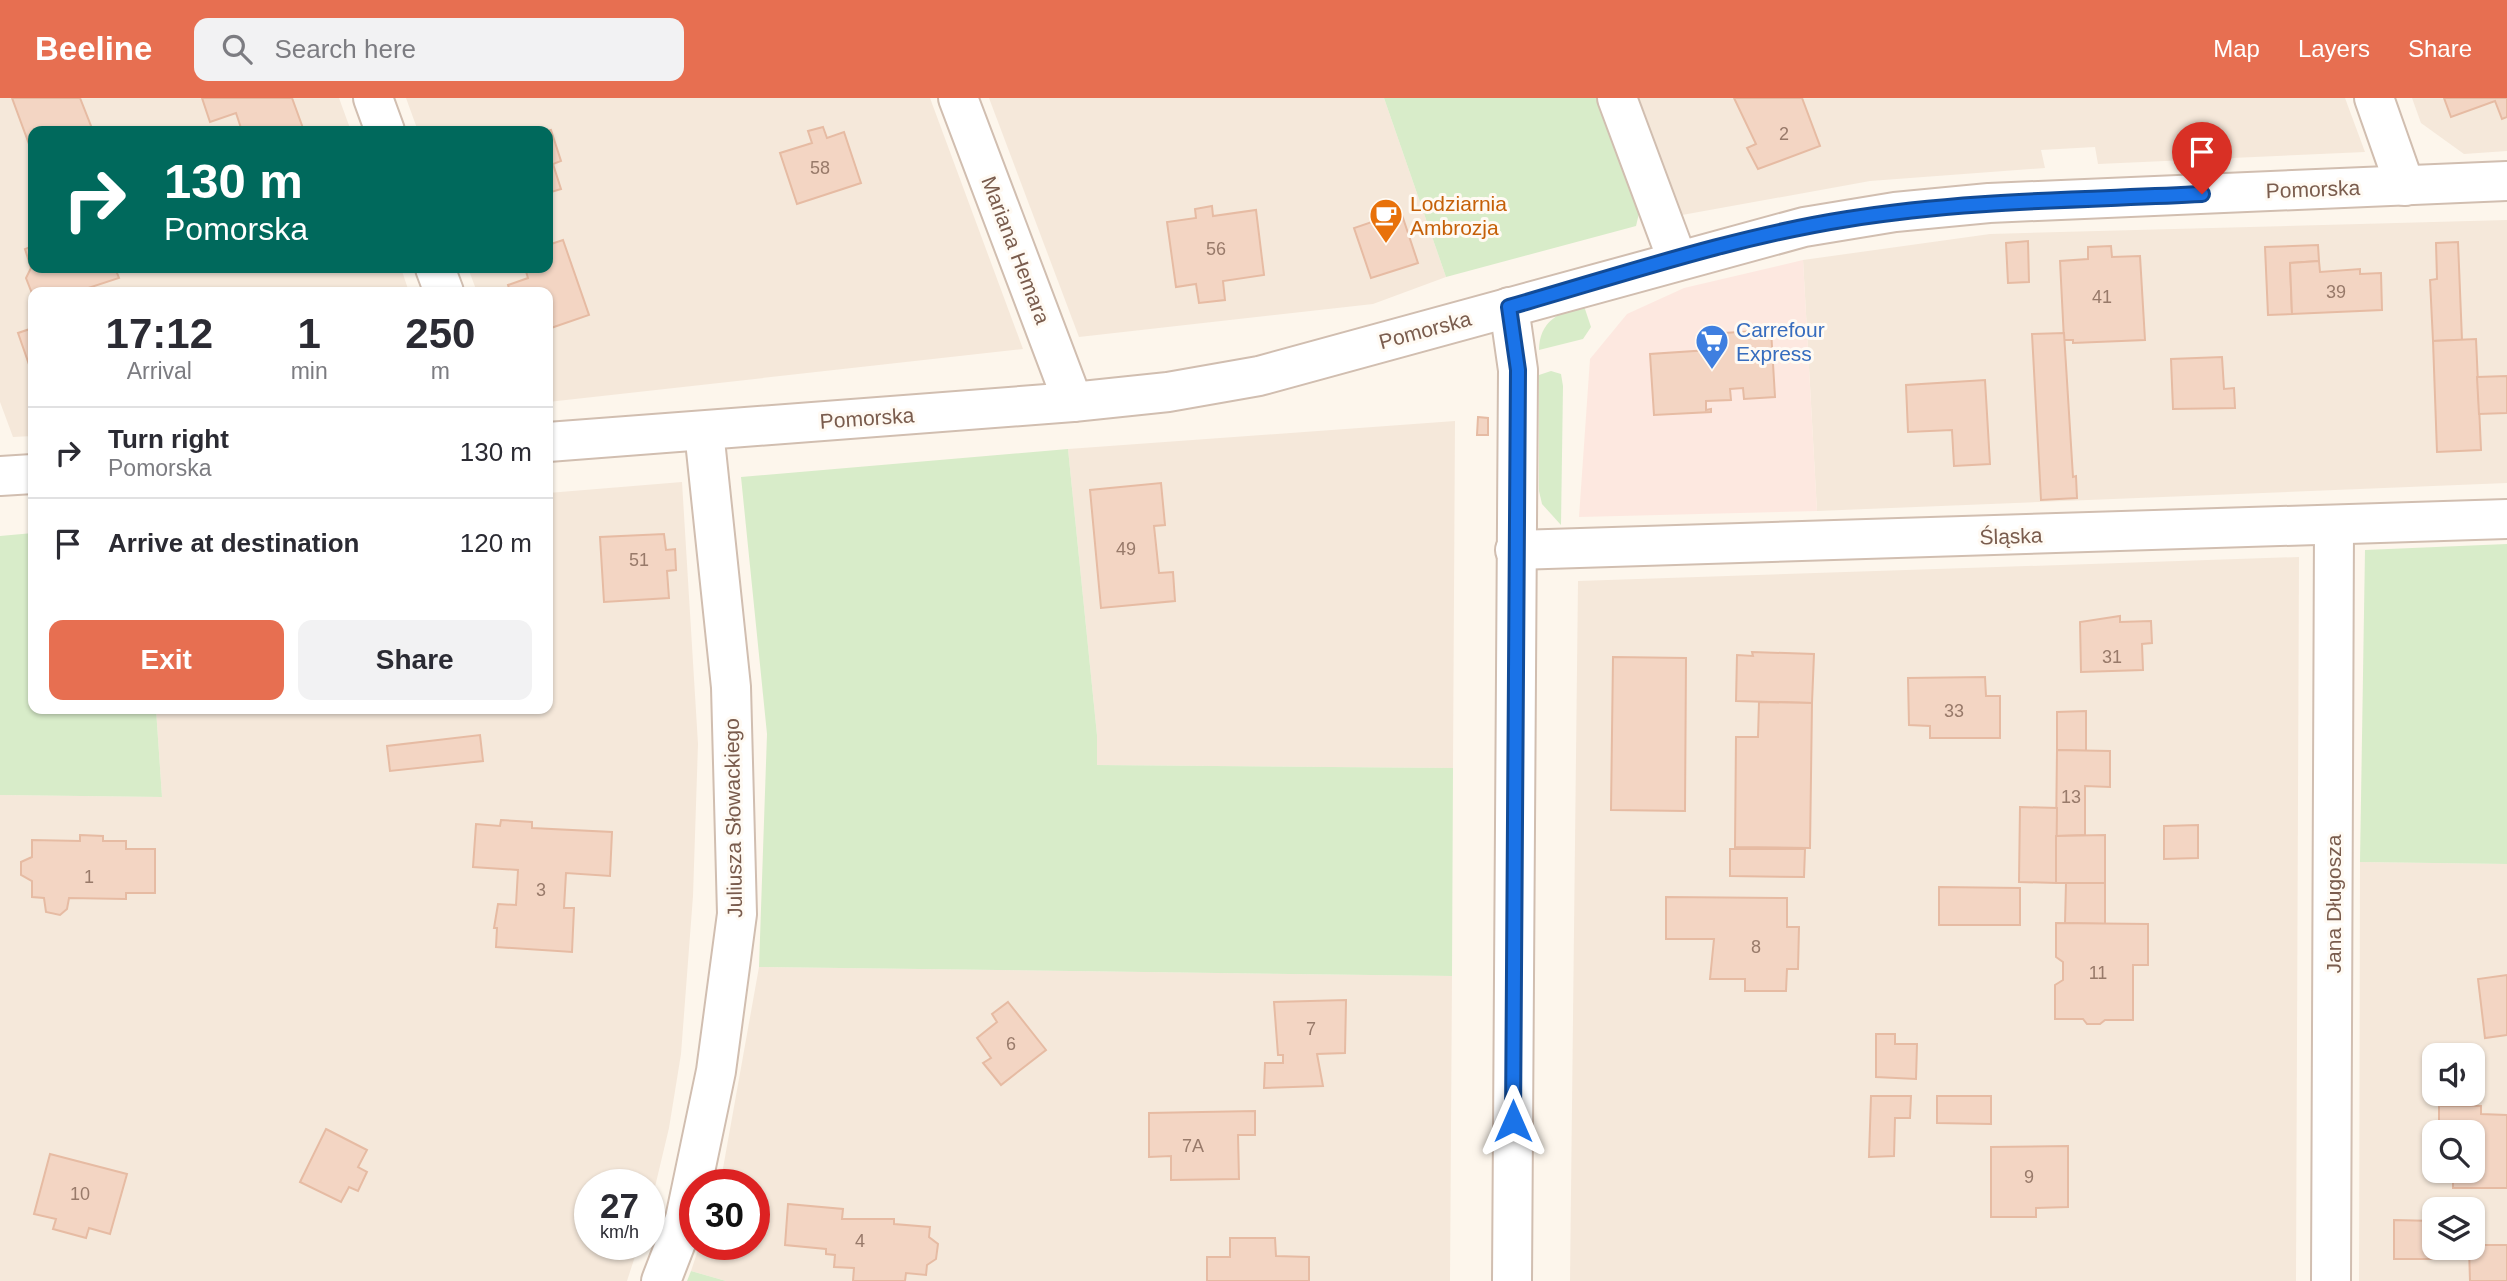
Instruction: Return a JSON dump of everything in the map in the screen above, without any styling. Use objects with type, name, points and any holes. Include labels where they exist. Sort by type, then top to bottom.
[{"type":"street","points":[[373,98],[383,126]]},
{"type":"street","name":"Mariana Hemara","points":[[958,98],[1073,402]]},
{"type":"street","points":[[1618,98],[1677,259]]},
{"type":"street","points":[[2374,98],[2404,186]]},
{"type":"street","name":"Pomorska","points":[[553,443],[1073,402],[1168,392],[1259,376],[1804,226],[1941,206],[2507,181]]},
{"type":"street","points":[[1509,307],[1518,370],[1512,1281]]},
{"type":"street","name":"Juliusza Słowackiego","points":[[661,1281],[685,1219],[716,1071],[737,914],[731,687],[704,431]]},
{"type":"street","points":[[0,476],[28,474]]},
{"type":"street","name":"Śląska","points":[[1516,550],[2507,519]]},
{"type":"street","name":"Jana Długosza","points":[[2331,1281],[2334,526]]},
{"type":"shaded area","points":[[0,98],[339,98],[349,126],[28,126],[28,273],[403,273],[407,287],[28,287],[28,436],[13,437],[0,402]]},
{"type":"shaded area","points":[[406,98],[930,98],[1023,349],[553,401],[553,287],[475,287],[470,273],[553,273],[553,126],[416,126]]},
{"type":"shaded area","points":[[989,98],[1384,98],[1446,277],[1373,304],[1079,337]]},
{"type":"shaded area","points":[[1639,98],[2345,98],[2365,152],[2098,164],[2095,147],[2041,150],[2045,168],[1870,181],[1682,215]]},
{"type":"shaded area","points":[[2412,98],[2507,98],[2507,151],[2464,154],[2421,123]]},
{"type":"shaded area","points":[[2507,220],[2507,483],[1817,511],[1803,260],[1990,234]]},
{"type":"shaded area","points":[[1803,260],[1817,511],[1579,517],[1590,359],[1627,314],[1684,288]]},
{"type":"shaded area","points":[[1455,421],[1453,768],[1097,765],[1097,735],[1068,449]]},
{"type":"shaded area","points":[[682,482],[698,744],[693,896],[681,1054],[659,1169],[574,1169],[574,1260],[634,1260],[627,1281],[0,1281],[0,795],[162,797],[156,714],[553,714],[553,493]]},
{"type":"shaded area","points":[[2299,557],[2296,1281],[1570,1281],[1578,581]]},
{"type":"shaded area","points":[[2360,862],[2507,864],[2507,1281],[2359,1281]]},
{"type":"shaded area","points":[[759,967],[1452,976],[1450,1281],[726,1281],[691,1271],[695,1260],[770,1260],[770,1169],[723,1169]]},
{"type":"green space","points":[[1384,98],[1602,98],[1642,201],[1636,226],[1446,277]]},
{"type":"green space","points":[[1584,306],[1591,327],[1583,339],[1539,350],[1543,332],[1552,319],[1566,311]]},
{"type":"green space","points":[[1551,371],[1561,374],[1563,386],[1561,525],[1542,504],[1539,491],[1539,375]]},
{"type":"green space","points":[[1068,449],[1097,735],[1097,765],[1453,768],[1452,976],[759,967],[767,734],[741,477]]},
{"type":"green space","points":[[28,533],[28,714],[156,714],[162,797],[0,795],[0,536]]},
{"type":"green space","points":[[2507,544],[2507,864],[2360,862],[2365,550]]},
{"type":"green space","points":[[691,1271],[726,1281],[687,1281]]},
{"type":"building","points":[[12,98],[80,98],[91,126],[28,126],[28,141]]},
{"type":"building","points":[[202,98],[292,98],[302,126],[240,126],[236,113],[210,122]]},
{"type":"building","points":[[1734,98],[1802,98],[1820,146],[1758,169],[1747,148],[1756,144]]},
{"type":"building","points":[[2444,98],[2507,98],[2507,117],[2502,119],[2495,101],[2451,117]]},
{"type":"building","points":[[823,127],[827,138],[844,132],[861,183],[797,204],[780,153],[812,143],[808,131]]},
{"type":"building","points":[[553,136],[561,161],[553,164]]},
{"type":"building","points":[[553,164],[561,189],[553,191]]},
{"type":"building","points":[[1212,206],[1213,216],[1256,210],[1264,275],[1223,281],[1225,300],[1199,303],[1196,284],[1176,287],[1167,222],[1196,218],[1195,209]]},
{"type":"building","name":"Lodziarnia Ambrozja","points":[[1401,212],[1418,263],[1371,278],[1354,228]]},
{"type":"building","points":[[563,240],[589,315],[553,327],[553,287],[508,285],[528,278],[526,273],[553,273],[553,243]]},
{"type":"building","points":[[2028,241],[2029,282],[2008,283],[2006,243]]},
{"type":"building","points":[[2458,242],[2462,340],[2433,341],[2430,280],[2437,279],[2436,243]]},
{"type":"building","points":[[2318,245],[2319,261],[2290,263],[2292,314],[2268,315],[2265,247]]},
{"type":"building","points":[[2111,246],[2112,257],[2140,256],[2145,340],[2073,343],[2073,340],[2064,340],[2060,261],[2088,259],[2088,247]]},
{"type":"building","points":[[2319,261],[2320,272],[2360,269],[2360,274],[2381,273],[2382,310],[2292,314],[2290,263]]},
{"type":"building","points":[[28,273],[117,273],[119,278],[91,287],[30,287],[26,278]]},
{"type":"building","points":[[28,330],[28,362],[18,333]]},
{"type":"building","name":"Carrefour Express","points":[[1771,330],[1775,397],[1744,399],[1743,388],[1730,389],[1731,400],[1706,401],[1706,410],[1711,409],[1711,412],[1654,415],[1650,354],[1709,350],[1708,334]]},
{"type":"building","points":[[2064,333],[2073,477],[2076,476],[2077,498],[2041,500],[2032,334]]},
{"type":"building","points":[[2476,339],[2481,450],[2437,452],[2433,341]]},
{"type":"building","points":[[2222,357],[2224,389],[2234,388],[2235,408],[2173,409],[2171,359]]},
{"type":"building","points":[[2507,376],[2507,413],[2479,414],[2477,377]]},
{"type":"building","points":[[1985,380],[1990,464],[1954,466],[1952,430],[1908,432],[1906,385]]},
{"type":"building","points":[[1478,417],[1488,418],[1488,435],[1477,435]]},
{"type":"building","points":[[1161,483],[1165,525],[1154,526],[1159,573],[1173,572],[1175,601],[1101,608],[1090,490]]},
{"type":"building","points":[[664,534],[666,550],[675,549],[676,570],[667,571],[669,598],[604,602],[600,537]]},
{"type":"building","points":[[2120,616],[2120,622],[2151,621],[2152,643],[2142,644],[2143,670],[2081,672],[2080,622]]},
{"type":"building","points":[[1752,652],[1814,654],[1812,703],[1736,701],[1737,655],[1753,656]]},
{"type":"building","points":[[1613,657],[1686,658],[1685,811],[1611,810]]},
{"type":"building","points":[[1985,677],[1986,696],[2000,696],[2000,738],[1930,738],[1930,726],[1909,725],[1908,678]]},
{"type":"building","points":[[1759,702],[1812,703],[1810,848],[1735,847],[1736,737],[1758,737]]},
{"type":"building","points":[[2086,711],[2086,751],[2057,750],[2057,712]]},
{"type":"building","points":[[480,735],[483,761],[390,771],[387,746]]},
{"type":"building","points":[[2057,750],[2110,751],[2110,787],[2085,786],[2085,835],[2056,836]]},
{"type":"building","points":[[2020,807],[2057,808],[2056,883],[2019,882]]},
{"type":"building","points":[[501,820],[532,822],[532,828],[612,832],[610,876],[566,873],[564,908],[574,908],[572,952],[496,947],[497,928],[494,928],[498,904],[516,905],[518,870],[473,867],[476,824],[500,826]]},
{"type":"building","points":[[2198,825],[2198,858],[2164,859],[2164,826]]},
{"type":"building","points":[[80,835],[103,836],[103,841],[126,841],[126,849],[155,849],[155,893],[126,893],[126,899],[69,898],[67,909],[60,915],[46,912],[44,898],[32,897],[32,881],[21,875],[21,862],[32,857],[32,840],[80,841]]},
{"type":"building","points":[[2105,835],[2105,883],[2056,883],[2056,836]]},
{"type":"building","points":[[1730,849],[1805,849],[1804,877],[1730,876]]},
{"type":"building","points":[[2066,883],[2105,883],[2105,924],[2065,923]]},
{"type":"building","points":[[1939,887],[2020,888],[2020,925],[1939,925]]},
{"type":"building","points":[[1666,897],[1787,898],[1787,927],[1799,927],[1798,969],[1787,969],[1786,991],[1745,991],[1745,979],[1710,979],[1714,939],[1666,939]]},
{"type":"building","points":[[2056,923],[2148,924],[2148,965],[2133,965],[2133,1020],[2105,1020],[2100,1024],[2087,1024],[2083,1019],[2055,1019],[2055,985],[2063,980],[2063,962],[2056,957]]},
{"type":"building","points":[[2507,975],[2507,1035],[2485,1038],[2478,979]]},
{"type":"building","points":[[1346,1000],[1345,1053],[1317,1054],[1323,1086],[1264,1088],[1265,1063],[1283,1063],[1283,1055],[1278,1055],[1274,1002]]},
{"type":"building","points":[[1008,1002],[1046,1050],[1001,1085],[983,1063],[991,1058],[977,1038],[997,1022],[992,1014]]},
{"type":"building","points":[[1876,1034],[1895,1034],[1895,1044],[1917,1044],[1916,1079],[1876,1077]]},
{"type":"building","points":[[1871,1096],[1911,1096],[1910,1118],[1895,1118],[1894,1156],[1869,1157]]},
{"type":"building","points":[[1937,1096],[1991,1096],[1991,1124],[1937,1123]]},
{"type":"building","points":[[2439,1106],[2481,1106],[2481,1114],[2507,1115],[2507,1188],[2453,1188],[2453,1183],[2485,1183],[2485,1120],[2439,1120]]},
{"type":"building","points":[[1255,1111],[1255,1135],[1238,1135],[1239,1179],[1171,1180],[1171,1156],[1149,1157],[1149,1113]]},
{"type":"building","points":[[326,1129],[367,1150],[358,1167],[367,1172],[358,1191],[349,1187],[341,1202],[300,1182]]},
{"type":"building","points":[[2068,1146],[2068,1207],[2036,1208],[2036,1217],[1991,1217],[1991,1147]]},
{"type":"building","points":[[50,1154],[127,1174],[110,1234],[89,1228],[86,1238],[53,1229],[56,1219],[34,1214]]},
{"type":"building","points":[[788,1204],[843,1209],[842,1219],[894,1219],[894,1224],[930,1227],[929,1237],[938,1244],[936,1259],[927,1265],[926,1275],[906,1273],[905,1281],[853,1281],[854,1268],[834,1267],[835,1255],[826,1254],[826,1249],[785,1245]]},
{"type":"building","points":[[2394,1220],[2422,1221],[2422,1259],[2394,1259]]},
{"type":"building","points":[[1230,1238],[1275,1238],[1276,1256],[1309,1257],[1309,1281],[1207,1281],[1207,1257],[1230,1257]]},
{"type":"building","points":[[2485,1245],[2507,1245],[2507,1281],[2470,1281],[2469,1260],[2485,1260]]},
{"type":"place","name":"Lodziarnia Ambrozja","points":[[1386,245]]},
{"type":"place","name":"Carrefour Express","points":[[1712,371]]},
{"type":"route","points":[[1513,1121],[1518,370],[1509,307],[1677,259],[1804,226],[1846,219],[1941,206],[2202,194]]}]
